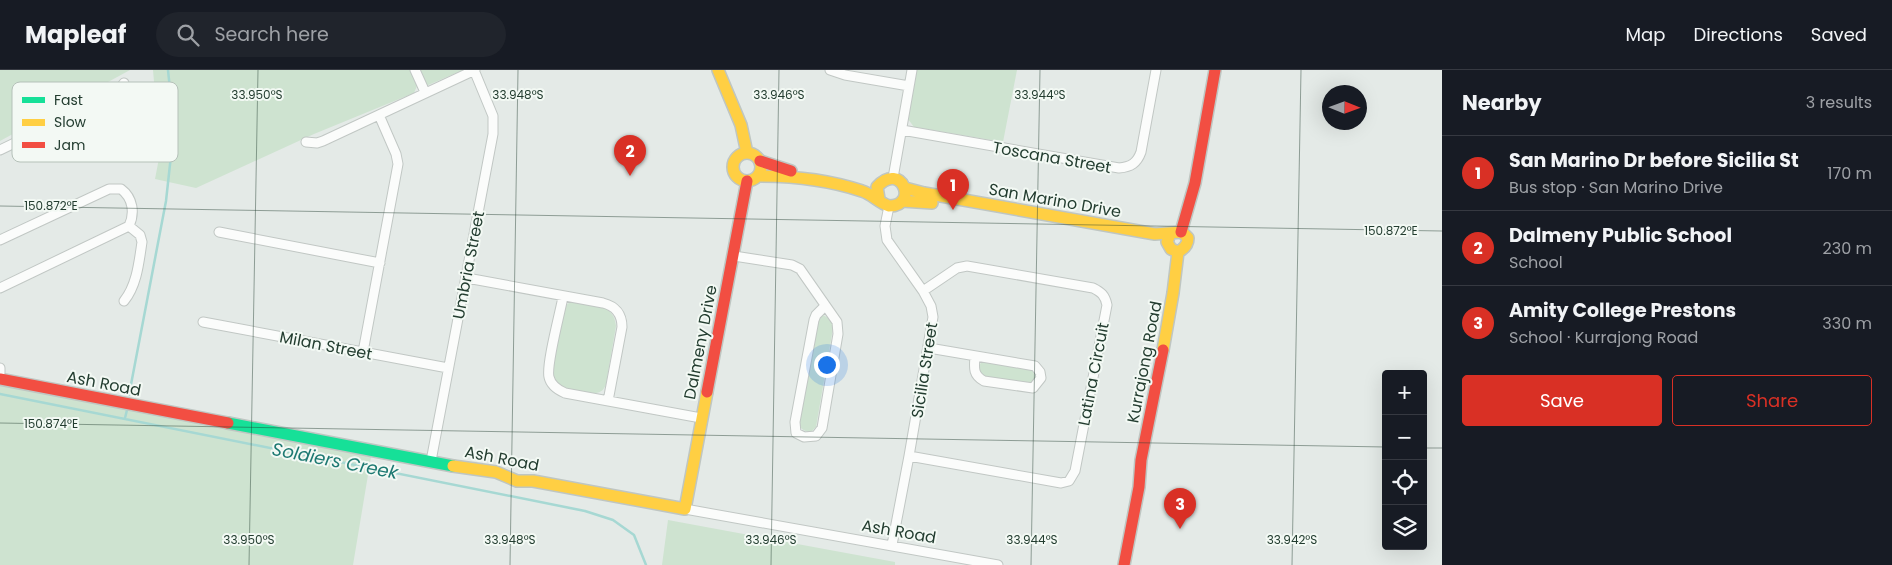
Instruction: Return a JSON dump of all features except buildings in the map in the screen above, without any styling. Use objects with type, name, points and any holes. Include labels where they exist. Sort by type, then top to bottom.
[{"type":"street","points":[[416,70],[426,92]]},
{"type":"street","points":[[306,142],[317,143],[323,141],[475,70]]},
{"type":"street","name":"Umbria Street","points":[[431,461],[494,122],[475,70]]},
{"type":"street","points":[[718,70],[741,125],[747,153]]},
{"type":"street","points":[[830,70],[845,75],[909,86]]},
{"type":"street","points":[[893,178],[912,70]]},
{"type":"street","name":"Toscana Street","points":[[902,130],[1119,168],[1129,167],[1136,162],[1141,152],[1156,70]]},
{"type":"street","points":[[1178,252],[1173,251],[1173,237],[1195,183],[1215,70]]},
{"type":"street","points":[[363,352],[398,164],[396,154],[379,115]]},
{"type":"street","points":[[0,150],[12,144]]},
{"type":"street","points":[[878,199],[876,191],[879,184],[885,179],[893,178],[901,182],[905,195],[896,205],[889,206],[868,193],[857,190],[782,177],[752,178],[736,175],[733,167],[739,156],[747,153],[756,156],[760,161],[778,168],[879,184]]},
{"type":"street","points":[[752,178],[761,169],[760,161]]},
{"type":"street","name":"Dalmeny Drive","points":[[685,509],[701,418],[752,178]]},
{"type":"street","points":[[0,240],[104,190],[114,188],[124,191],[132,205],[133,214],[129,226],[0,288]]},
{"type":"street","name":"San Marino Drive","points":[[904,188],[933,195],[1173,237]]},
{"type":"street","name":"San Marino Drive","points":[[902,200],[922,201],[1173,237]]},
{"type":"street","name":"Sicilia Street","points":[[889,206],[885,226],[887,240],[923,291],[931,306],[933,317],[910,456],[892,546]]},
{"type":"street","points":[[124,301],[134,284],[142,242],[140,235],[129,226]]},
{"type":"street","points":[[219,232],[380,263]]},
{"type":"street","name":"Kurrajong Road","points":[[1124,565],[1139,487],[1138,479],[1176,285],[1178,252],[1183,250],[1188,243],[1187,238],[1173,237]]},
{"type":"street","points":[[734,256],[792,265],[800,269],[837,322],[838,334],[822,428],[816,436],[804,437],[796,433],[795,422],[814,320],[816,315],[825,306]]},
{"type":"street","name":"Latina Circuit","points":[[910,456],[1061,483],[1069,481],[1076,471],[1106,305],[1106,298],[1102,292],[1093,288],[967,266],[957,268],[923,291]]},
{"type":"street","points":[[466,278],[608,305],[616,310],[621,318],[622,327],[608,401]]},
{"type":"street","points":[[563,297],[549,370],[551,383],[557,389],[565,393],[701,418]]},
{"type":"street","name":"Milan Street","points":[[203,322],[448,368]]},
{"type":"street","points":[[929,348],[1035,366],[1040,372],[1041,378],[1033,388],[984,381],[978,378],[975,373],[975,357]]},
{"type":"street","points":[[0,368],[0,373]]},
{"type":"street","name":"Ash Road","points":[[0,379],[474,470],[496,472],[517,481],[533,481],[998,565]]},
{"type":"street","name":"Kurrajong Road","points":[[1119,565],[1134,485],[1138,479]]},
{"type":"green space","points":[[0,70],[130,70],[108,82],[12,82],[12,134],[0,141]]},
{"type":"green space","points":[[153,70],[410,70],[417,86],[414,93],[314,134],[196,188],[155,179],[158,162],[178,162],[178,82],[154,82]]},
{"type":"green space","points":[[420,70],[463,70],[426,86]]},
{"type":"green space","points":[[916,70],[1017,70],[1003,142],[914,127],[908,119]]},
{"type":"green space","points":[[575,302],[602,307],[611,313],[616,326],[606,384],[597,393],[572,391],[558,385],[554,379],[553,359],[565,306]]},
{"type":"green space","points":[[822,315],[830,320],[833,328],[816,427],[811,432],[803,430],[799,423],[819,318]]},
{"type":"green space","points":[[987,361],[1029,369],[1033,371],[1035,378],[1032,383],[1026,384],[984,377],[978,373],[978,367],[981,363]]},
{"type":"green space","points":[[0,385],[371,457],[353,565],[0,565]]},
{"type":"green space","points":[[668,520],[895,562],[895,565],[662,565]]},
{"type":"waterway","points":[[168,70],[169,82]]},
{"type":"waterway","points":[[129,395],[166,201],[170,162]]},
{"type":"waterway","name":"Soldiers Creek","points":[[0,394],[585,511],[613,520],[634,535],[646,565]]},
{"type":"waterway","points":[[125,418],[127,410]]},
{"type":"traffic: fast","points":[[228,423],[453,466]]},
{"type":"traffic: slow","points":[[718,70],[741,125],[747,153]]},
{"type":"traffic: slow","points":[[747,153],[757,157],[761,167],[757,177],[747,181],[737,177],[733,167],[737,157],[747,153]]},
{"type":"traffic: slow","points":[[758,176],[824,181],[866,192],[889,206],[898,204],[904,199],[904,186],[900,181],[886,180],[877,187],[879,199]]},
{"type":"traffic: slow","points":[[905,188],[1155,234],[1182,232],[1188,238],[1184,248],[1178,252],[1171,249],[1167,242],[1170,234]]},
{"type":"traffic: slow","points":[[902,201],[932,203]]},
{"type":"traffic: slow","points":[[1163,350],[1178,252]]},
{"type":"traffic: slow","points":[[453,466],[496,472],[517,481],[533,481],[685,509],[707,392]]},
{"type":"traffic: jam","points":[[1181,232],[1195,183],[1215,70]]},
{"type":"traffic: jam","points":[[760,161],[791,171]]},
{"type":"traffic: jam","points":[[707,392],[747,181]]},
{"type":"traffic: jam","points":[[1124,565],[1139,487],[1141,460],[1163,350]]},
{"type":"traffic: jam","points":[[0,379],[228,423]]},
{"type":"place","name":"Dalmeny Public School","points":[[630,176]]},
{"type":"place","name":"San Marino Dr before Sicilia St","points":[[953,210]]},
{"type":"place","name":"Amity College Prestons","points":[[1180,529]]}]
